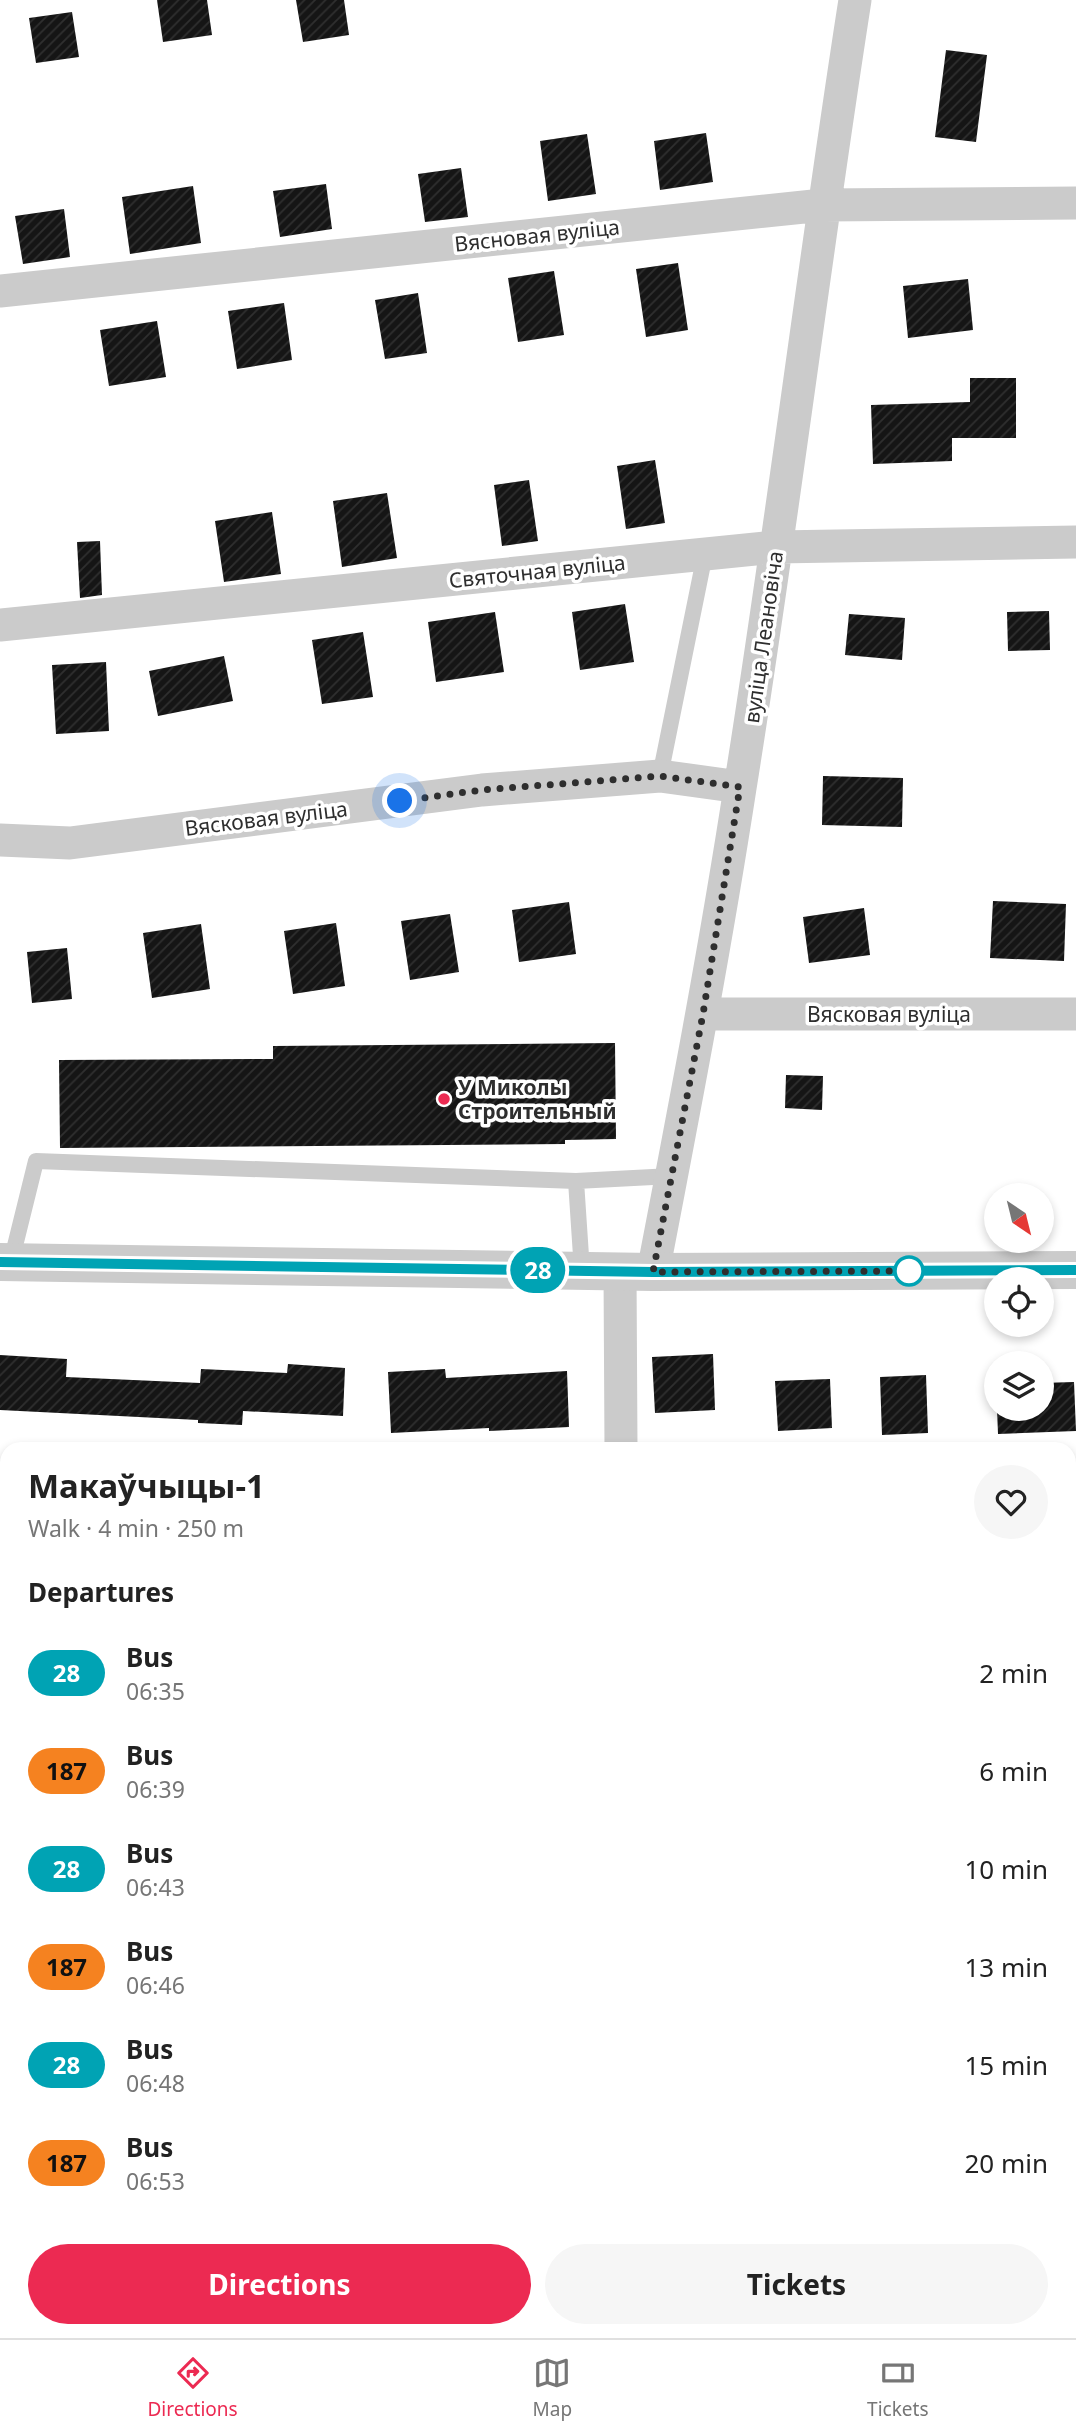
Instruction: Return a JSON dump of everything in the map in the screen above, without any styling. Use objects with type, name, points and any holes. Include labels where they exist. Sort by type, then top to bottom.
[{"type":"street","name":"вуліца Леановіча","points":[[622,1442],[636,1272],[672,1177],[703,1014],[740,787],[823,205],[856,0]]},
{"type":"street","name":"Вясновая вуліца","points":[[0,291],[823,205],[1076,203]]},
{"type":"street","name":"Святочная вуліца","points":[[0,625],[776,547],[1076,542]]},
{"type":"street","name":"Вясковая вуліца","points":[[0,840],[70,843],[482,790],[660,776],[740,787]]},
{"type":"street","name":"Вясковая вуліца","points":[[703,1014],[1076,1014]]},
{"type":"street","points":[[6,1262],[636,1272],[1076,1270]]},
{"type":"lane","points":[[660,776],[705,554]]},
{"type":"lane","points":[[6,1262],[36,1161],[576,1181],[672,1177]]},
{"type":"lane","points":[[576,1181],[582,1270]]},
{"type":"building","points":[[157,0],[207,0],[212,35],[163,42]]},
{"type":"building","points":[[296,0],[344,0],[349,35],[303,42]]},
{"type":"building","points":[[72,12],[79,57],[36,63],[29,18]]},
{"type":"building","points":[[946,50],[987,55],[976,142],[935,137]]},
{"type":"building","points":[[706,133],[713,182],[660,190],[654,141]]},
{"type":"building","points":[[587,134],[596,194],[548,201],[540,141]]},
{"type":"building","points":[[461,168],[468,217],[425,222],[418,174]]},
{"type":"building","points":[[326,184],[332,229],[280,237],[273,191]]},
{"type":"building","points":[[193,186],[201,243],[130,254],[122,197]]},
{"type":"building","points":[[64,209],[70,257],[23,264],[15,216]]},
{"type":"building","points":[[678,263],[688,330],[646,337],[636,269]]},
{"type":"building","points":[[554,271],[564,335],[518,342],[508,278]]},
{"type":"building","points":[[968,279],[973,330],[908,338],[903,286]]},
{"type":"building","points":[[418,293],[427,353],[385,359],[375,300]]},
{"type":"building","points":[[284,303],[292,360],[237,369],[228,311]]},
{"type":"building","points":[[157,321],[166,377],[109,386],[100,330]]},
{"type":"building","points":[[970,378],[1016,378],[1016,438],[952,438],[952,461],[873,464],[871,405],[970,402]]},
{"type":"building","points":[[655,460],[665,523],[626,529],[617,466]]},
{"type":"building","points":[[529,480],[538,541],[502,546],[494,485]]},
{"type":"building","points":[[387,493],[397,558],[342,567],[333,501]]},
{"type":"building","points":[[272,512],[281,574],[224,582],[215,521]]},
{"type":"building","points":[[100,541],[102,595],[80,598],[77,542]]},
{"type":"building","points":[[625,604],[634,662],[580,670],[572,612]]},
{"type":"building","points":[[1049,611],[1050,650],[1008,651],[1007,612]]},
{"type":"building","points":[[495,612],[504,672],[436,682],[428,622]]},
{"type":"building","points":[[849,614],[905,618],[902,660],[845,655]]},
{"type":"building","points":[[363,632],[373,697],[322,704],[312,640]]},
{"type":"building","points":[[224,656],[233,701],[158,716],[149,671]]},
{"type":"building","points":[[106,662],[109,731],[56,734],[52,665]]},
{"type":"building","points":[[823,776],[903,778],[902,827],[822,825]]},
{"type":"building","points":[[993,901],[1066,904],[1064,961],[990,958]]},
{"type":"building","points":[[569,902],[576,954],[519,962],[512,910]]},
{"type":"building","points":[[864,908],[870,955],[809,963],[803,917]]},
{"type":"building","points":[[450,914],[459,972],[410,980],[401,921]]},
{"type":"building","points":[[336,923],[345,986],[293,994],[284,931]]},
{"type":"building","points":[[201,924],[210,989],[152,998],[143,933]]},
{"type":"building","points":[[67,948],[72,999],[32,1003],[27,952]]},
{"type":"building","name":"У Миколы Строительный","points":[[615,1043],[616,1139],[565,1140],[565,1144],[60,1148],[59,1060],[273,1059],[273,1046]]},
{"type":"building","points":[[786,1075],[823,1076],[822,1110],[785,1108]]},
{"type":"building","points":[[713,1354],[715,1410],[655,1413],[652,1357]]},
{"type":"building","points":[[0,1355],[67,1359],[66,1377],[200,1383],[201,1369],[287,1373],[288,1364],[345,1368],[343,1416],[243,1411],[242,1425],[198,1423],[198,1420],[0,1410]]},
{"type":"building","points":[[445,1369],[446,1378],[567,1371],[569,1427],[391,1433],[388,1372]]},
{"type":"building","points":[[926,1375],[928,1433],[882,1435],[880,1377]]},
{"type":"building","points":[[830,1379],[832,1428],[778,1431],[775,1381]]},
{"type":"building","points":[[1074,1382],[1076,1431],[998,1434],[997,1421],[1054,1421],[1054,1383]]},
{"type":"bus line","name":"28","points":[[0,1262],[653,1272],[1076,1270]]},
{"type":"place","name":"У Миколы Строительный","points":[[444,1099]]},
{"type":"route","points":[[400,801],[482,790],[660,776],[740,787],[703,1014],[653,1272],[917,1271],[909,1271]]}]
